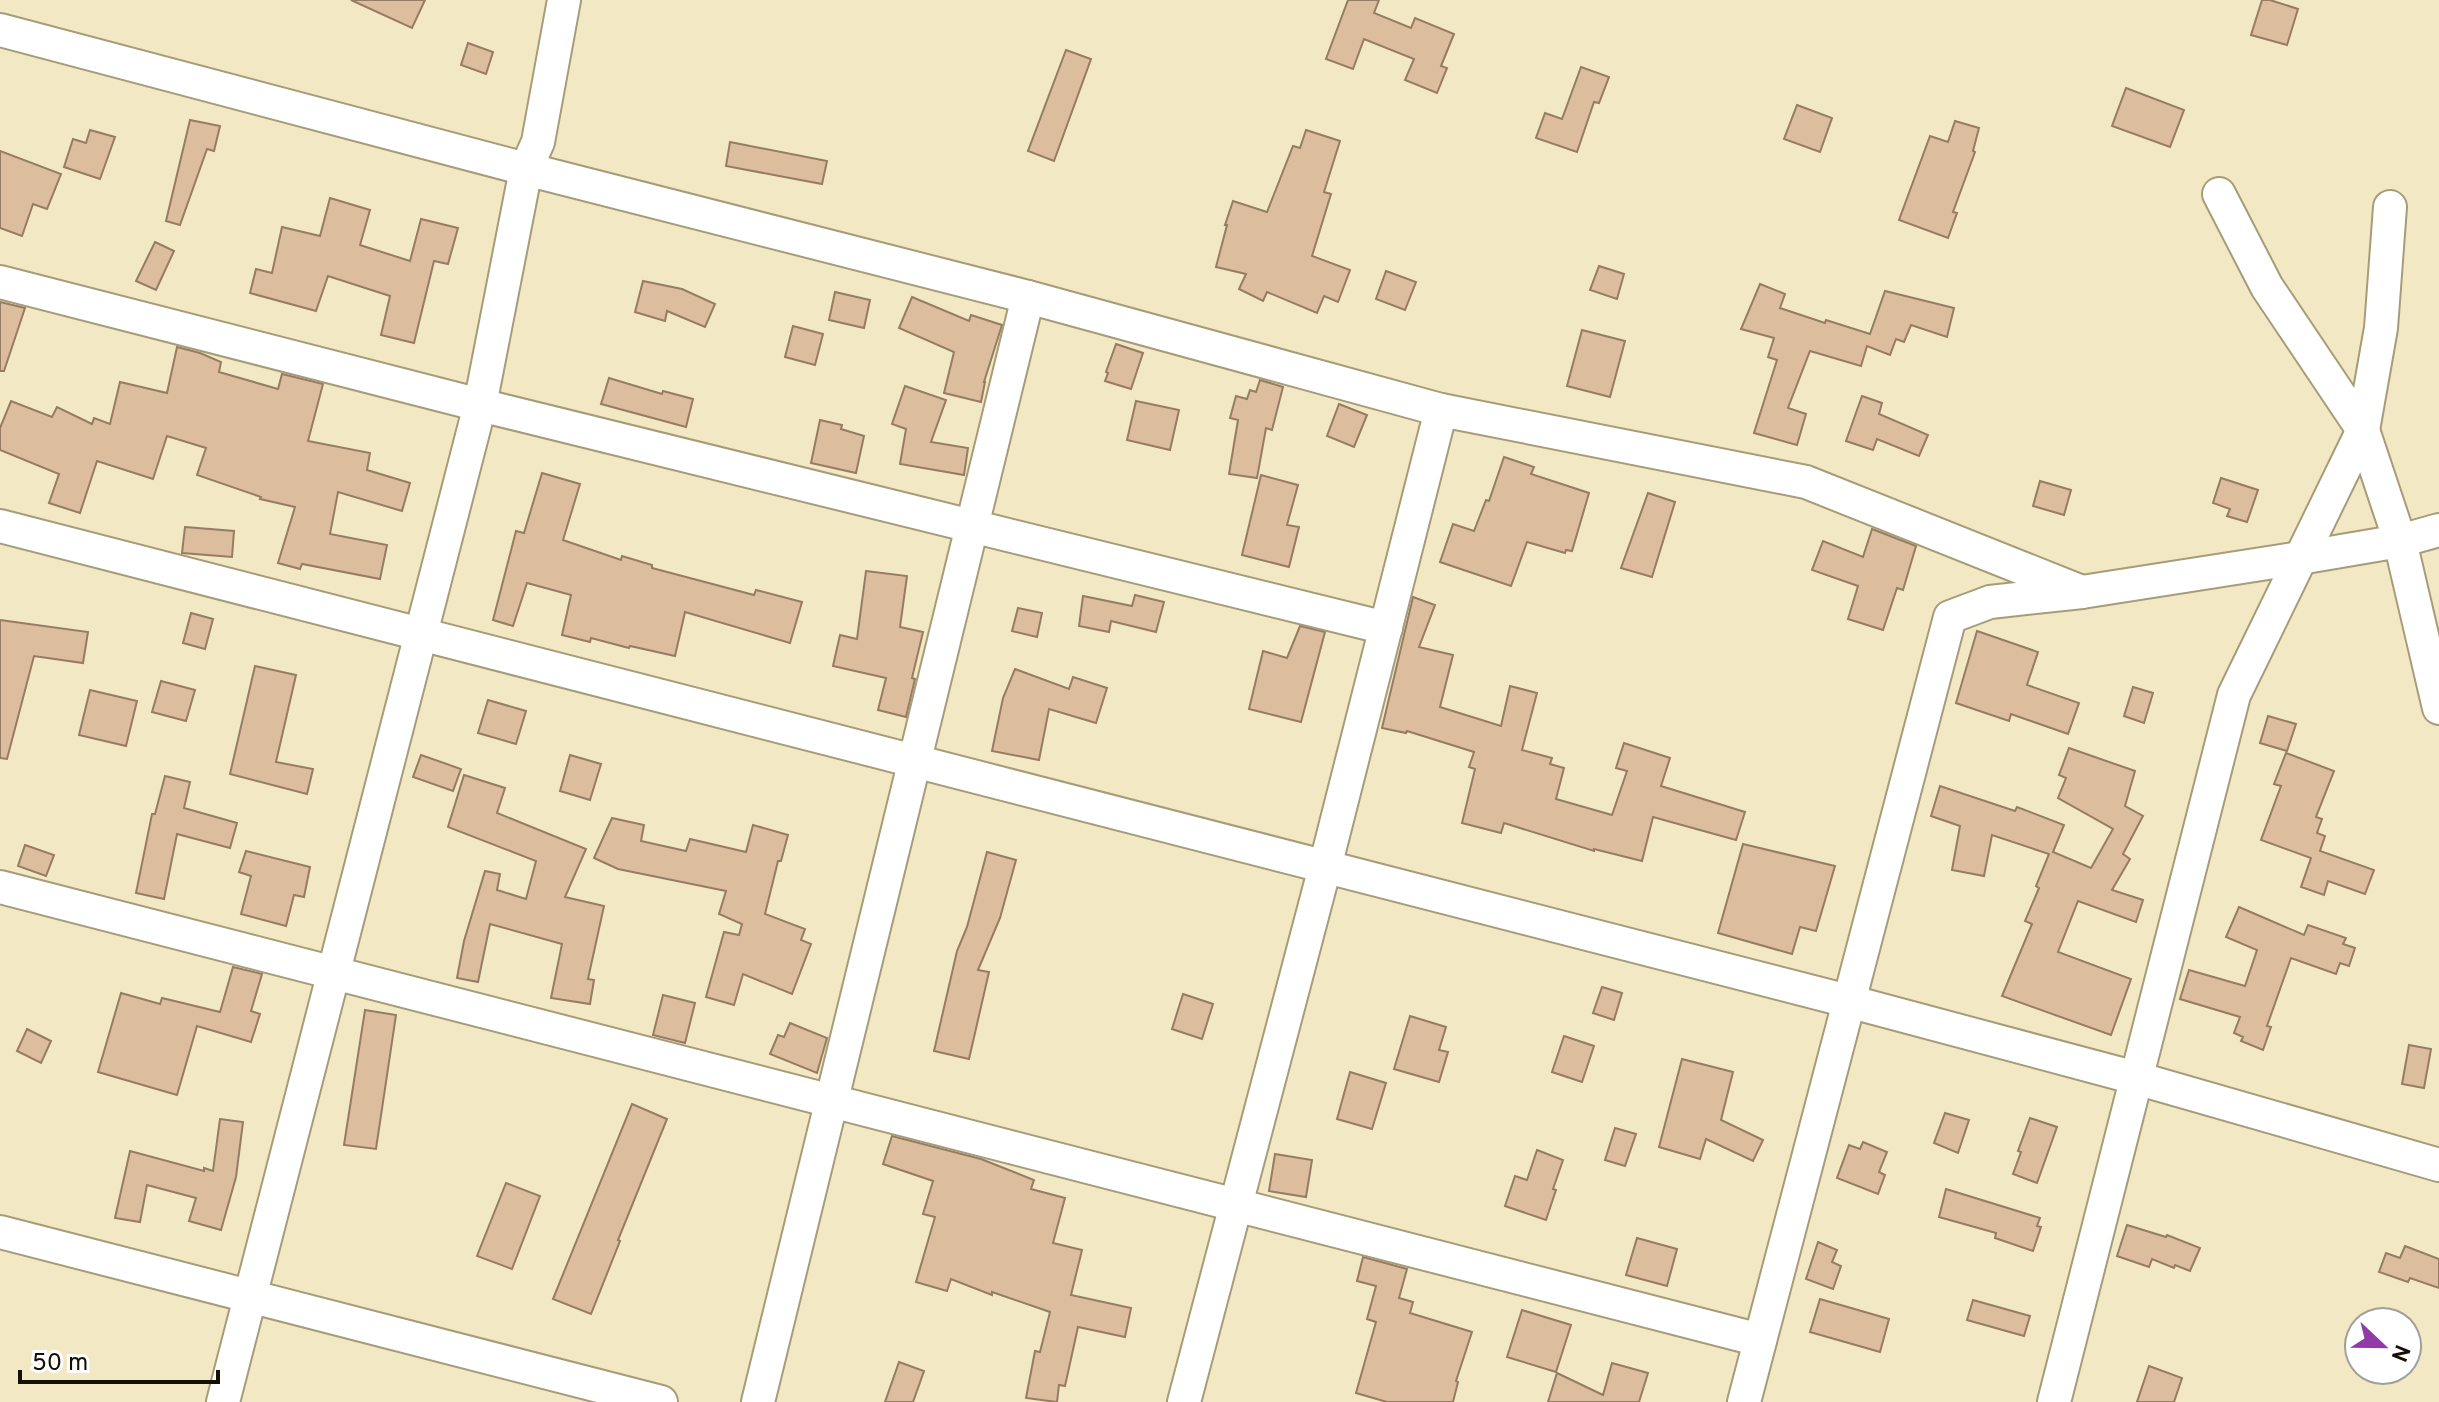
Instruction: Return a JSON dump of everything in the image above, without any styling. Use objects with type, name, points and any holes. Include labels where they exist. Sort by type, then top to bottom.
[{"type":"street","points":[[223,1402],[480,405],[526,169],[538,142],[564,0]]},
{"type":"street","points":[[0,30],[1028,297],[1441,410],[1806,482],[2082,592]]},
{"type":"street","points":[[2219,194],[2267,287],[2363,430],[2400,541],[2439,708]]},
{"type":"street","points":[[2054,1402],[2234,695],[2363,430],[2381,328],[2390,207]]},
{"type":"street","points":[[0,282],[480,405],[1386,628]]},
{"type":"street","points":[[758,1402],[1028,297]]},
{"type":"street","points":[[1184,1402],[1441,410]]},
{"type":"street","points":[[0,526],[1848,1001],[2136,1078],[2439,1165]]},
{"type":"street","points":[[1744,1402],[1950,617],[1990,602],[2082,592],[2300,558],[2400,541],[2439,530]]},
{"type":"street","points":[[0,887],[1760,1340]]},
{"type":"street","points":[[0,1232],[661,1402]]},
{"type":"building","points":[[351,0],[425,0],[412,28]]},
{"type":"building","points":[[1348,0],[1379,0],[1374,13],[1411,28],[1415,18],[1454,34],[1441,66],[1447,68],[1437,93],[1405,80],[1414,59],[1364,39],[1353,69],[1326,59]]},
{"type":"building","points":[[2262,0],[2298,9],[2287,45],[2251,35]]},
{"type":"building","points":[[468,43],[493,52],[486,74],[461,65]]},
{"type":"building","points":[[1066,50],[1091,59],[1054,161],[1028,151]]},
{"type":"building","points":[[1581,67],[1609,77],[1599,103],[1594,102],[1577,152],[1536,138],[1545,113],[1562,119]]},
{"type":"building","points":[[2126,88],[2184,110],[2170,147],[2112,126]]},
{"type":"building","points":[[1797,105],[1832,118],[1820,152],[1784,139]]},
{"type":"building","points":[[190,120],[220,126],[214,151],[207,149],[180,225],[166,221]]},
{"type":"building","points":[[1955,121],[1979,128],[1975,152],[1953,212],[1957,213],[1948,238],[1899,220],[1930,136],[1948,142]]},
{"type":"building","points":[[90,130],[115,137],[100,179],[64,167],[73,139],[86,143]]},
{"type":"building","points":[[1306,130],[1340,141],[1324,192],[1331,194],[1312,256],[1350,270],[1338,302],[1324,296],[1317,313],[1267,292],[1263,301],[1239,289],[1246,274],[1216,267],[1233,201],[1267,212],[1293,146],[1300,148]]},
{"type":"building","points":[[730,142],[827,161],[822,184],[726,166]]},
{"type":"building","points":[[0,151],[61,174],[47,209],[33,204],[22,236],[0,228]]},
{"type":"building","points":[[330,198],[370,210],[360,245],[410,261],[421,219],[458,228],[448,264],[434,261],[414,343],[381,335],[390,296],[328,276],[316,311],[250,293],[256,269],[272,273],[282,227],[320,236]]},
{"type":"building","points":[[155,242],[174,251],[156,290],[136,281]]},
{"type":"building","points":[[1599,266],[1624,274],[1617,299],[1590,290]]},
{"type":"building","points":[[1386,271],[1416,282],[1405,310],[1376,299]]},
{"type":"building","points":[[643,281],[682,289],[715,304],[705,327],[667,311],[665,321],[635,312]]},
{"type":"building","points":[[1760,284],[1785,294],[1780,308],[1870,334],[1885,291],[1954,308],[1947,337],[1911,325],[1904,342],[1896,339],[1890,355],[1867,346],[1861,366],[1810,351],[1788,408],[1806,414],[1797,445],[1754,433],[1777,360],[1768,357],[1774,338],[1741,329]]},
{"type":"building","points":[[835,292],[870,300],[864,328],[829,320]]},
{"type":"building","points":[[912,297],[969,321],[971,315],[1002,325],[981,402],[944,393],[954,352],[899,328]]},
{"type":"building","points":[[0,302],[25,308],[4,371],[0,371]]},
{"type":"building","points":[[793,326],[823,334],[815,365],[785,357]]},
{"type":"building","points":[[1582,330],[1625,341],[1610,397],[1567,386]]},
{"type":"building","points":[[1116,344],[1143,353],[1131,389],[1105,381]]},
{"type":"building","points":[[177,347],[221,362],[219,372],[278,389],[282,374],[323,384],[308,441],[370,453],[367,470],[410,483],[402,511],[338,492],[330,534],[387,545],[380,579],[302,564],[300,569],[278,563],[295,507],[260,499],[197,475],[206,448],[167,436],[153,479],[97,461],[80,513],[49,503],[59,474],[0,450],[0,428],[11,401],[52,417],[57,407],[92,424],[94,418],[110,424],[120,382],[167,393]]},
{"type":"building","points":[[609,378],[662,394],[663,391],[693,399],[686,427],[601,404]]},
{"type":"building","points":[[1260,380],[1283,387],[1272,430],[1266,428],[1257,478],[1229,474],[1238,420],[1230,418],[1236,396],[1247,399],[1250,390],[1256,392]]},
{"type":"building","points":[[905,386],[946,400],[931,442],[968,448],[964,475],[900,464],[906,429],[892,424]]},
{"type":"building","points":[[1862,396],[1882,403],[1879,414],[1928,435],[1919,456],[1877,439],[1873,450],[1846,441]]},
{"type":"building","points":[[1136,401],[1179,410],[1170,450],[1127,440]]},
{"type":"building","points":[[1339,404],[1367,415],[1354,447],[1327,436]]},
{"type":"building","points":[[820,420],[842,425],[841,429],[864,436],[856,473],[811,463]]},
{"type":"building","points":[[1504,457],[1534,467],[1531,474],[1589,493],[1572,551],[1566,550],[1565,553],[1527,542],[1511,586],[1440,562],[1453,524],[1474,531],[1486,500],[1489,501]]},
{"type":"building","points":[[542,473],[580,484],[563,540],[621,560],[622,556],[652,565],[652,568],[754,595],[756,590],[802,602],[790,643],[685,612],[675,656],[591,638],[590,642],[562,635],[571,595],[527,583],[513,626],[493,620],[516,531],[524,533]]},
{"type":"building","points":[[1261,475],[1298,485],[1287,525],[1299,527],[1289,567],[1242,555]]},
{"type":"building","points":[[2221,478],[2258,490],[2247,522],[2227,516],[2230,509],[2213,503]]},
{"type":"building","points":[[2040,481],[2071,490],[2064,515],[2033,506]]},
{"type":"building","points":[[1648,493],[1675,502],[1652,577],[1621,568]]},
{"type":"building","points":[[185,527],[234,531],[232,557],[182,553]]},
{"type":"building","points":[[1872,529],[1916,546],[1903,590],[1897,588],[1883,630],[1848,619],[1858,586],[1812,570],[1823,541],[1863,557]]},
{"type":"building","points":[[866,571],[907,576],[900,627],[923,632],[906,717],[878,710],[886,678],[833,666],[840,635],[857,639]]},
{"type":"building","points":[[1135,595],[1164,602],[1156,632],[1111,621],[1109,632],[1079,626],[1083,596],[1132,606]]},
{"type":"building","points":[[1413,597],[1435,605],[1419,647],[1453,655],[1440,707],[1501,726],[1510,686],[1537,693],[1522,750],[1552,758],[1550,764],[1564,768],[1556,799],[1612,815],[1627,771],[1616,768],[1624,743],[1670,758],[1661,786],[1745,812],[1736,840],[1653,817],[1642,861],[1594,851],[1504,823],[1501,833],[1462,823],[1475,769],[1469,767],[1474,752],[1407,731],[1382,728]]},
{"type":"building","points":[[1018,608],[1042,613],[1037,637],[1012,631]]},
{"type":"building","points":[[191,613],[213,619],[205,649],[183,643]]},
{"type":"building","points":[[0,620],[88,632],[83,663],[34,656],[7,759],[0,758]]},
{"type":"building","points":[[1300,626],[1325,632],[1301,722],[1249,709],[1263,651],[1287,658]]},
{"type":"building","points":[[1977,631],[2038,652],[2027,685],[2079,703],[2068,734],[2011,714],[2009,721],[1956,703]]},
{"type":"building","points":[[255,666],[296,675],[276,762],[313,769],[307,794],[230,774]]},
{"type":"building","points":[[1015,669],[1069,689],[1073,677],[1107,688],[1096,723],[1049,709],[1039,760],[992,751],[1003,698]]},
{"type":"building","points":[[161,681],[195,690],[186,721],[152,712]]},
{"type":"building","points":[[2133,687],[2153,693],[2144,723],[2124,716]]},
{"type":"building","points":[[90,690],[137,701],[126,746],[79,735]]},
{"type":"building","points":[[488,700],[526,711],[516,744],[478,733]]},
{"type":"building","points":[[2268,716],[2296,724],[2287,751],[2260,743]]},
{"type":"building","points":[[2069,748],[2135,771],[2125,806],[2143,816],[2123,854],[2130,859],[2112,890],[2143,900],[2136,922],[2078,901],[2058,952],[2131,979],[2111,1035],[2002,996],[2032,924],[2025,921],[2049,854],[1992,835],[1984,876],[1952,870],[1960,826],[1931,816],[1940,786],[2015,811],[2017,807],[2064,825],[2053,852],[2091,868],[2113,829],[2058,798],[2066,778],[2059,775]]},
{"type":"building","points":[[2286,753],[2334,771],[2316,817],[2322,819],[2317,833],[2325,836],[2320,851],[2374,870],[2365,894],[2328,881],[2324,895],[2301,887],[2311,858],[2261,840],[2281,786],[2274,784]]},
{"type":"building","points":[[421,755],[461,769],[453,791],[413,777]]},
{"type":"building","points":[[570,755],[601,764],[590,800],[560,791]]},
{"type":"building","points":[[464,775],[505,788],[497,813],[586,849],[565,897],[604,906],[588,979],[594,980],[590,1004],[551,998],[562,944],[490,924],[478,982],[457,978],[464,941],[485,871],[500,874],[497,890],[526,899],[536,861],[448,827]]},
{"type":"building","points":[[165,776],[190,782],[184,808],[237,823],[230,848],[177,834],[164,899],[136,893],[152,814],[155,814]]},
{"type":"building","points":[[612,818],[644,825],[641,841],[686,851],[690,839],[746,852],[753,825],[788,835],[765,914],[805,929],[801,940],[811,944],[792,994],[743,974],[734,1005],[706,997],[724,932],[739,935],[742,924],[719,914],[726,891],[618,869],[594,858]]},
{"type":"building","points":[[1743,844],[1835,866],[1816,931],[1800,927],[1792,954],[1718,933]]},
{"type":"building","points":[[25,845],[54,855],[46,876],[18,866]]},
{"type":"building","points":[[246,851],[310,867],[304,897],[294,895],[286,926],[241,914],[251,876],[239,872]]},
{"type":"building","points":[[987,852],[1016,860],[1000,918],[978,970],[989,972],[969,1059],[934,1051],[957,951],[967,927]]},
{"type":"building","points":[[2239,907],[2304,935],[2308,925],[2346,938],[2343,944],[2355,948],[2349,966],[2340,963],[2336,974],[2291,958],[2267,1026],[2271,1027],[2263,1050],[2241,1041],[2243,1037],[2234,1033],[2240,1017],[2180,999],[2189,970],[2245,986],[2257,950],[2226,937]]},
{"type":"building","points":[[233,967],[262,974],[251,1011],[260,1014],[251,1042],[197,1026],[177,1095],[98,1072],[121,993],[160,1004],[162,998],[220,1012]]},
{"type":"building","points":[[1602,987],[1622,993],[1614,1020],[1593,1013]]},
{"type":"building","points":[[1183,994],[1213,1004],[1202,1039],[1172,1029]]},
{"type":"building","points":[[663,995],[695,1003],[685,1043],[653,1035]]},
{"type":"building","points":[[365,1010],[396,1015],[376,1149],[344,1145]]},
{"type":"building","points":[[1410,1016],[1446,1027],[1439,1050],[1448,1052],[1439,1082],[1394,1069]]},
{"type":"building","points":[[790,1023],[827,1038],[817,1073],[770,1054],[778,1035],[784,1037]]},
{"type":"building","points":[[27,1029],[51,1041],[41,1063],[17,1051]]},
{"type":"building","points":[[1564,1036],[1594,1046],[1582,1082],[1552,1072]]},
{"type":"building","points":[[2409,1045],[2431,1049],[2424,1088],[2402,1084]]},
{"type":"building","points":[[1682,1059],[1733,1072],[1721,1120],[1763,1140],[1753,1161],[1706,1139],[1700,1159],[1659,1147]]},
{"type":"building","points":[[1350,1072],[1386,1083],[1372,1129],[1337,1119]]},
{"type":"building","points":[[632,1104],[667,1119],[591,1314],[553,1299]]},
{"type":"building","points":[[1945,1113],[1969,1120],[1958,1153],[1934,1143]]},
{"type":"building","points":[[2030,1118],[2057,1127],[2037,1183],[2013,1174]]},
{"type":"building","points":[[220,1119],[243,1122],[236,1177],[221,1230],[189,1221],[196,1198],[147,1185],[140,1222],[115,1218],[130,1151],[213,1171]]},
{"type":"building","points":[[1615,1128],[1636,1134],[1625,1166],[1605,1160]]},
{"type":"building","points":[[892,1136],[981,1159],[1034,1180],[1031,1189],[1065,1198],[1053,1243],[1082,1250],[1071,1295],[1131,1308],[1125,1337],[1078,1327],[1065,1386],[1059,1385],[1057,1402],[1026,1398],[1035,1351],[1040,1352],[1050,1312],[951,1279],[947,1291],[916,1282],[935,1217],[923,1214],[933,1181],[883,1164]]},
{"type":"building","points":[[1863,1142],[1887,1152],[1879,1172],[1885,1175],[1878,1194],[1837,1178],[1849,1145],[1860,1149]]},
{"type":"building","points":[[1537,1150],[1563,1160],[1546,1220],[1505,1206],[1515,1176],[1527,1180]]},
{"type":"building","points":[[1275,1154],[1312,1160],[1306,1197],[1269,1191]]},
{"type":"building","points":[[506,1183],[540,1196],[512,1269],[477,1256]]},
{"type":"building","points":[[1946,1189],[2040,1218],[2037,1226],[2041,1227],[2033,1251],[1995,1238],[1996,1233],[1939,1217]]},
{"type":"building","points":[[2127,1225],[2167,1235],[2200,1248],[2190,1271],[2152,1259],[2149,1267],[2117,1256]]},
{"type":"building","points":[[1637,1238],[1677,1249],[1667,1286],[1626,1275]]},
{"type":"building","points":[[1818,1242],[1837,1250],[1832,1262],[1841,1266],[1833,1289],[1806,1279]]},
{"type":"building","points":[[2405,1246],[2439,1259],[2439,1288],[2379,1272],[2386,1253],[2400,1258]]},
{"type":"building","points":[[1363,1257],[1407,1269],[1399,1298],[1413,1302],[1410,1313],[1472,1332],[1456,1381],[1453,1402],[1387,1402],[1356,1393],[1376,1322],[1367,1319],[1376,1286],[1357,1281]]},
{"type":"building","points":[[1820,1299],[1889,1319],[1880,1352],[1810,1332]]},
{"type":"building","points":[[1973,1300],[2030,1316],[2024,1336],[1967,1320]]},
{"type":"building","points":[[1522,1310],[1571,1325],[1556,1372],[1507,1357]]},
{"type":"building","points":[[899,1362],[924,1371],[913,1402],[885,1402]]},
{"type":"building","points":[[1612,1363],[1648,1373],[1639,1402],[1548,1402],[1557,1373],[1603,1395]]},
{"type":"building","points":[[2149,1366],[2182,1378],[2174,1402],[2137,1402]]}]
